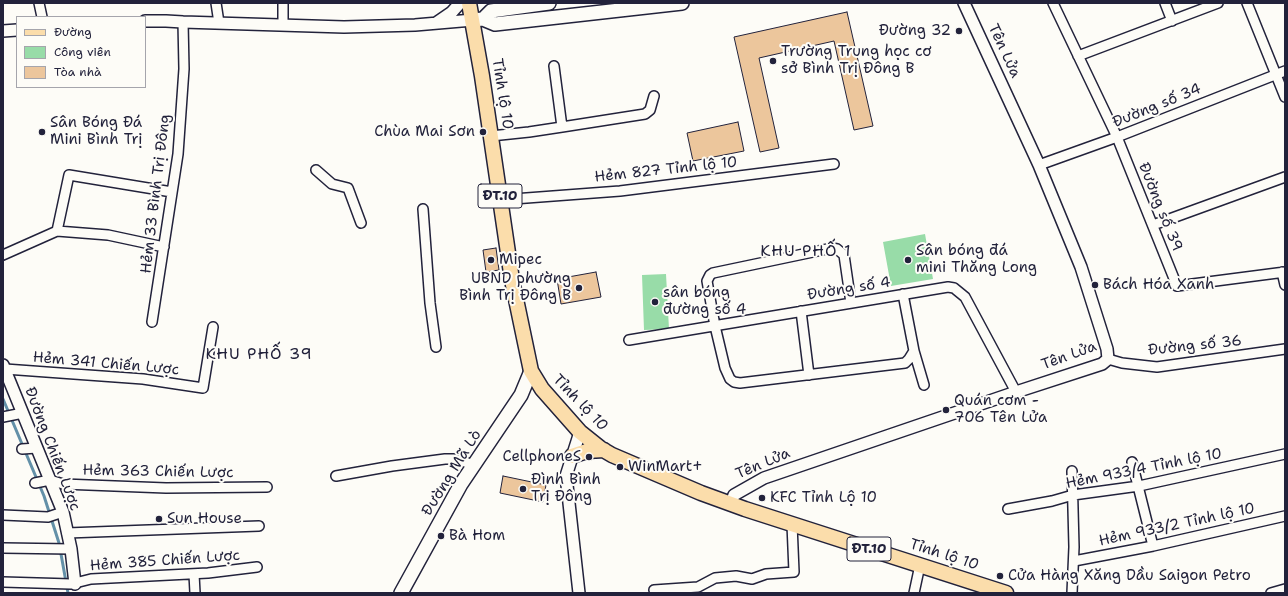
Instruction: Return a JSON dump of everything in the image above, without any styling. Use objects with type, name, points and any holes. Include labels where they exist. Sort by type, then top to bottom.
[{"type":"main road","name":"Tỉnh lộ 10","points":[[469,3],[478,20],[500,200],[515,296],[531,371],[542,389],[580,432],[612,455],[701,493],[1006,593]]},
{"type":"main road","points":[[478,20],[491,11],[550,3]]},
{"type":"main road","points":[[478,20],[495,24],[682,3]]},
{"type":"main road","name":"Đường Mã Lò","points":[[401,593],[461,484],[521,395],[531,371]]},
{"type":"main road","points":[[572,456],[587,451],[604,450]]},
{"type":"street","points":[[39,3],[42,16]]},
{"type":"street","points":[[216,3],[219,23]]},
{"type":"street","points":[[283,3],[283,25]]},
{"type":"street","points":[[435,24],[452,12],[460,3]]},
{"type":"street","name":"Tên Lửa","points":[[731,504],[734,495],[764,478],[1102,364],[1108,359],[1081,267],[1039,164],[964,3]]},
{"type":"street","name":"Đường số 39","points":[[1053,3],[1117,137],[1177,286],[1284,272]]},
{"type":"street","points":[[1165,3],[1172,20]]},
{"type":"street","points":[[1078,56],[1218,3]]},
{"type":"street","points":[[1247,3],[1280,72],[1285,97]]},
{"type":"street","points":[[146,21],[344,28],[435,24],[478,20]]},
{"type":"street","name":"Hẻm 33 Bình Trị Đông","points":[[152,322],[178,154],[184,69],[183,22]]},
{"type":"street","points":[[3,31],[16,30]]},
{"type":"street","points":[[554,66],[562,127]]},
{"type":"street","name":"Đường số 34","points":[[1039,164],[1117,137],[1280,72]]},
{"type":"street","points":[[491,136],[529,132],[645,114],[650,110],[654,96]]},
{"type":"street","name":"Hẻm 827 Tỉnh lộ 10","points":[[500,200],[620,190],[834,164]]},
{"type":"street","points":[[316,170],[332,184],[348,188],[361,223]]},
{"type":"street","points":[[57,231],[69,175],[172,192]]},
{"type":"street","points":[[1153,225],[1285,177]]},
{"type":"street","points":[[423,209],[430,303],[436,347]]},
{"type":"street","points":[[3,255],[57,231],[108,235],[164,247]]},
{"type":"street","points":[[851,303],[844,255],[837,249],[832,248],[710,275],[708,277],[707,284],[726,374],[734,382],[901,364],[909,360],[914,351]]},
{"type":"street","points":[[1284,272],[1285,285]]},
{"type":"street","name":"Đường số 4","points":[[629,340],[948,287],[954,288],[965,297],[1016,392]]},
{"type":"street","points":[[904,294],[914,351],[924,385]]},
{"type":"street","points":[[801,311],[809,375]]},
{"type":"street","name":"Hẻm 341 Chiến Lược","points":[[4,367],[143,379],[204,388],[213,327]]},
{"type":"street","name":"Đường số 36","points":[[1108,359],[1122,363],[1157,367],[1285,349]]},
{"type":"street","name":"Đường Chiến Lược","points":[[4,367],[30,449],[56,514],[67,533],[65,549],[71,586]]},
{"type":"street","points":[[4,417],[20,414]]},
{"type":"street","points":[[578,593],[566,476],[580,432]]},
{"type":"street","name":"Hẻm 933/4 Tỉnh lộ 10","points":[[1008,509],[1052,502],[1073,495],[1139,486],[1285,454]]},
{"type":"street","points":[[336,476],[392,466],[446,459],[454,459],[475,465]]},
{"type":"street","points":[[1132,462],[1153,546]]},
{"type":"street","points":[[1072,471],[1074,561],[1072,593]]},
{"type":"street","name":"Hẻm 363 Chiến Lược","points":[[43,482],[158,487],[267,487]]},
{"type":"street","points":[[3,515],[56,514]]},
{"type":"street","name":"Hẻm 933/2 Tỉnh lộ 10","points":[[1074,561],[1153,546],[1285,516]]},
{"type":"street","points":[[654,590],[698,587],[715,578],[736,576],[752,579],[766,574],[794,572],[792,524]]},
{"type":"street","points":[[67,533],[259,526]]},
{"type":"street","points":[[3,548],[65,549]]},
{"type":"street","points":[[914,593],[920,565]]},
{"type":"street","name":"Hẻm 385 Chiến Lược","points":[[3,582],[71,586],[91,579],[194,574],[257,567]]},
{"type":"street","points":[[194,574],[195,593]]},
{"type":"street","points":[[1271,593],[1285,589]]},
{"type":"green space","name":"Sân bóng đá mini Thăng Long","points":[[925,234],[933,279],[891,286],[883,242]]},
{"type":"green space","name":"sân bóng đường số 4","points":[[666,274],[669,329],[644,330],[642,275]]},
{"type":"building","points":[[847,12],[873,126],[854,130],[834,41],[759,58],[779,148],[760,152],[734,37]]},
{"type":"building","points":[[738,122],[744,151],[693,161],[687,133]]},
{"type":"building","name":"Mipec","points":[[496,248],[499,270],[486,272],[483,250]]},
{"type":"building","name":"UBND phường Bình Trị Đông B","points":[[596,272],[601,297],[561,304],[557,279]]},
{"type":"building","name":"Đình Bình Trị Đông","points":[[503,476],[546,485],[543,502],[500,493]]},
{"type":"waterway","points":[[3,399],[44,496],[59,543],[68,593]]},
{"type":"place","name":"Đường 32","points":[[959,31]]},
{"type":"place","name":"Trường Trung học cơ sở Bình Trị Đông B","points":[[773,61]]},
{"type":"place","name":"Sân Bóng Đá Mini Bình Trị","points":[[42,132]]},
{"type":"place","name":"Chùa Mai Sơn","points":[[483,132]]},
{"type":"place","name":"Mipec","points":[[491,260]]},
{"type":"place","name":"Sân bóng đá mini Thăng Long","points":[[908,260]]},
{"type":"place","name":"Bách Hóa Xanh","points":[[1095,285]]},
{"type":"place","name":"UBND phường Bình Trị Đông B","points":[[579,288]]},
{"type":"place","name":"sân bóng đường số 4","points":[[655,302]]},
{"type":"place","name":"Quán cơm - 706 Tên Lửa","points":[[946,410]]},
{"type":"place","name":"CellphoneS","points":[[589,457]]},
{"type":"place","name":"WinMart+","points":[[620,467]]},
{"type":"place","name":"Đình Bình Trị Đông","points":[[523,489]]},
{"type":"place","name":"KFC Tỉnh Lộ 10","points":[[762,498]]},
{"type":"place","name":"Sun House","points":[[159,519]]},
{"type":"place","name":"Bà Hom","points":[[441,536]]},
{"type":"place","name":"Cửa Hàng Xăng Dầu Saigon Petro","points":[[1000,576]]},
{"type":"district","name":"KHU PHỐ 1","points":[[806,252]]},
{"type":"district","name":"KHU PHỐ 39","points":[[259,355]]}]
